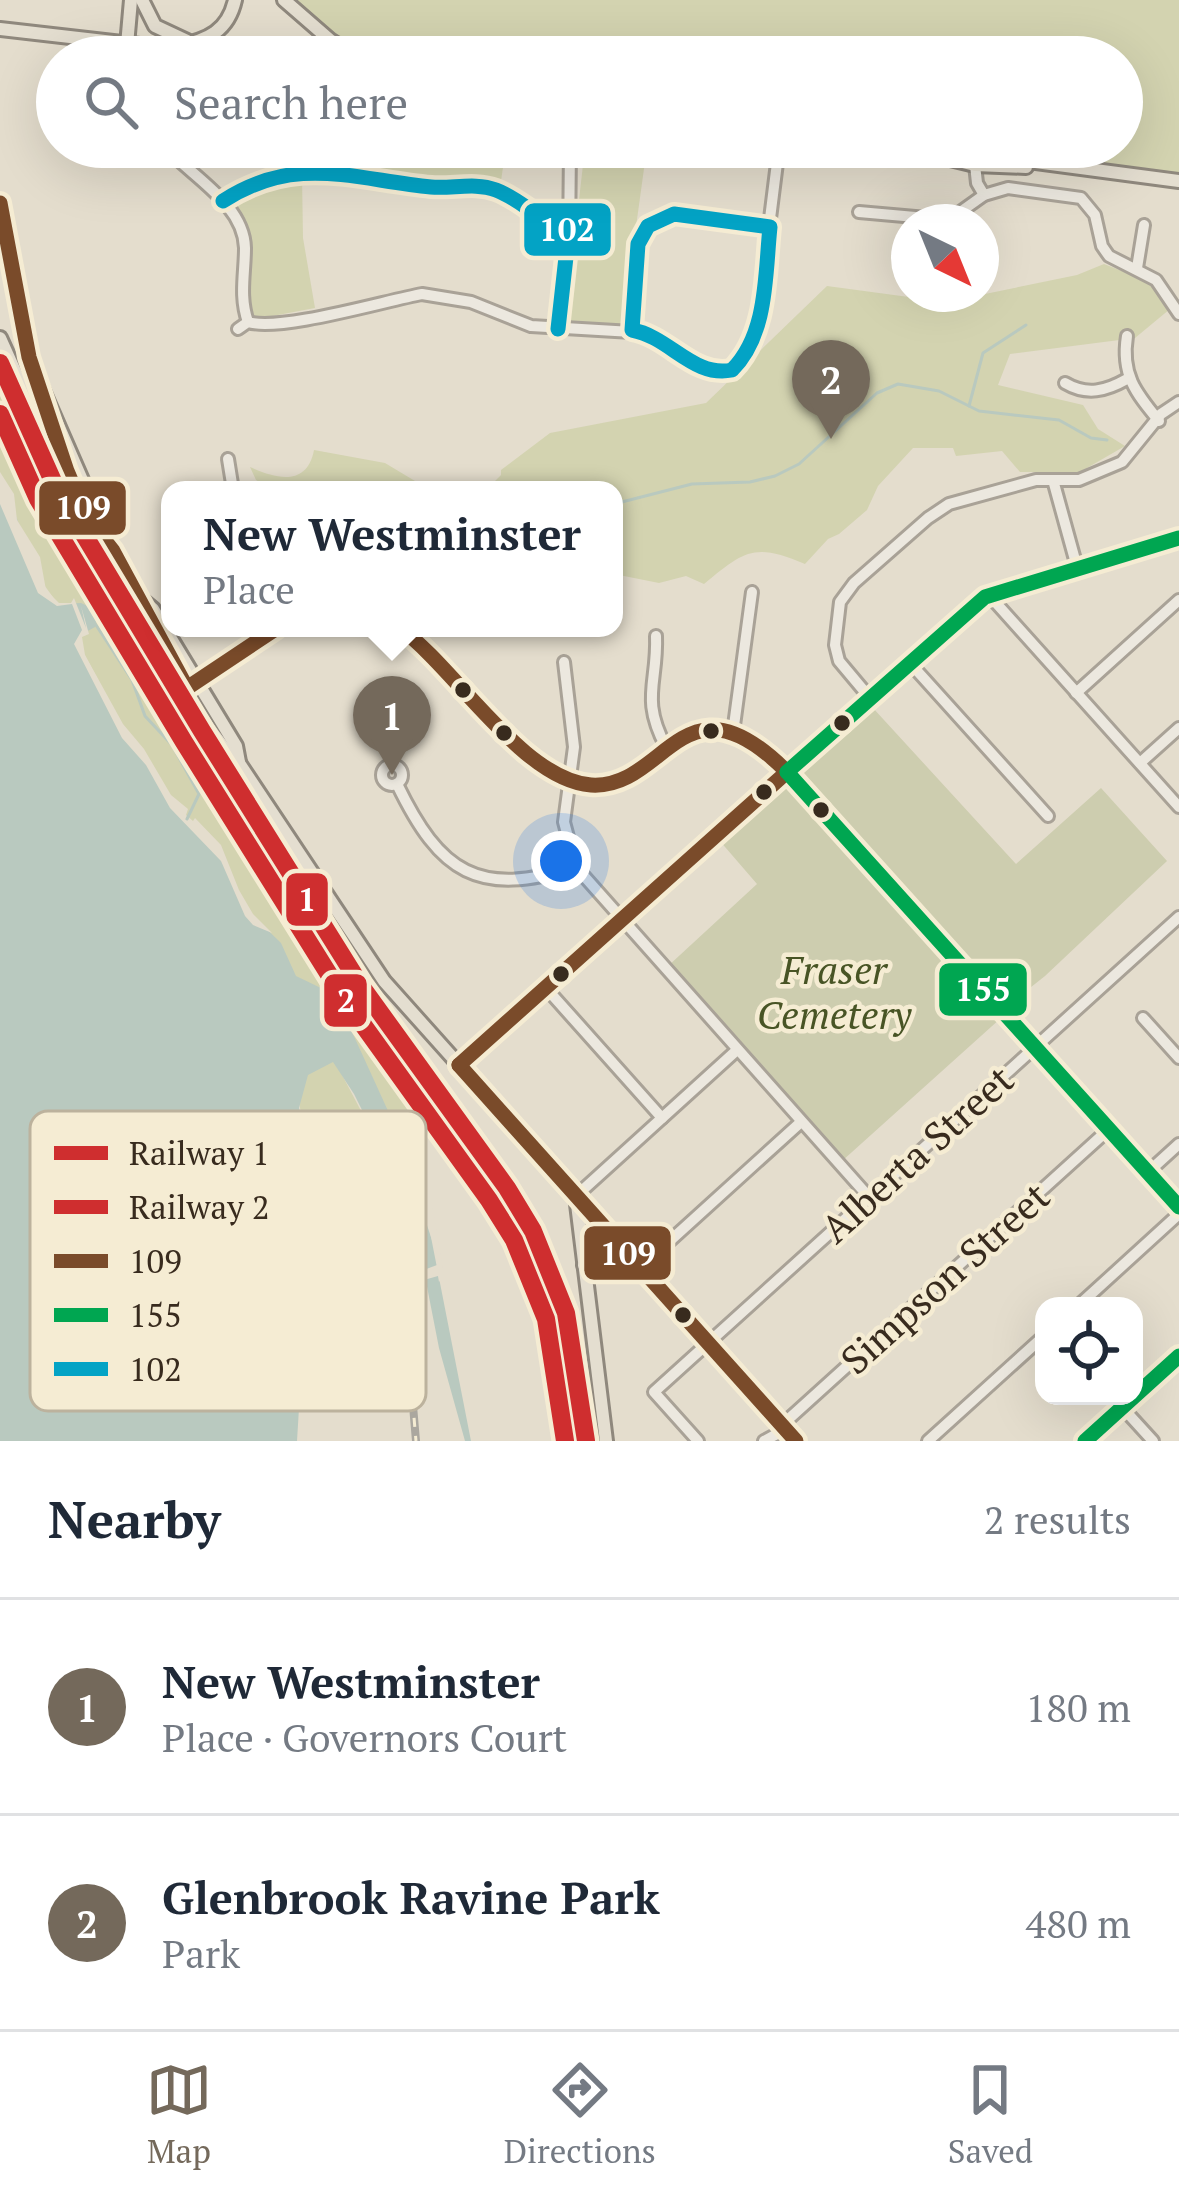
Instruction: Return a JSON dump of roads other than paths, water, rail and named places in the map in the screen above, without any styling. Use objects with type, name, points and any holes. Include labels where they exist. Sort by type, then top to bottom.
[{"type":"main road","points":[[128,36],[130,0]]},
{"type":"main road","points":[[142,0],[150,20],[176,36]]},
{"type":"main road","points":[[208,36],[221,29],[235,0]]},
{"type":"main road","points":[[273,0],[316,36]]},
{"type":"main road","points":[[284,0],[325,36]]},
{"type":"main road","points":[[0,29],[40,36]]},
{"type":"main road","points":[[1081,168],[1179,181]]},
{"type":"main road","points":[[0,202],[28,357],[110,544]]},
{"type":"main road","points":[[0,338],[51,451],[101,540],[110,544]]},
{"type":"main road","points":[[46,403],[76,497]]},
{"type":"main road","points":[[51,451],[110,544],[141,599],[144,614],[192,685],[226,753],[239,763],[370,962],[576,1196],[606,1441]]},
{"type":"main road","points":[[563,1182],[581,1250]]},
{"type":"main road","points":[[584,1267],[599,1246],[619,1245]]},
{"type":"street","points":[[187,168],[236,217],[244,235],[243,326],[422,294],[471,302],[508,319],[558,329],[632,331],[658,338],[712,373],[742,364],[755,338],[776,168]]},
{"type":"street","points":[[558,329],[569,230],[570,168]]},
{"type":"street","points":[[975,168],[976,183],[984,195]]},
{"type":"street","points":[[223,202],[268,175],[302,170],[436,188],[484,186],[508,195],[546,225],[569,230]]},
{"type":"street","points":[[859,212],[949,220],[984,195],[1008,188],[1082,198],[1095,215],[1109,256],[1156,280],[1179,314]]},
{"type":"street","points":[[1137,268],[1144,225]]},
{"type":"street","points":[[1127,336],[1127,379],[1159,421]]},
{"type":"street","points":[[1065,383],[1077,390],[1097,391],[1127,379]]},
{"type":"street","points":[[870,698],[836,653],[838,611],[846,592],[940,509],[1036,480],[1079,479],[1122,462],[1161,414],[1179,402]]},
{"type":"street","points":[[1159,421],[1179,413]]},
{"type":"street","points":[[228,459],[232,481]]},
{"type":"street","points":[[1053,480],[1077,567]]},
{"type":"street","points":[[459,1065],[988,594],[1179,538]]},
{"type":"street","points":[[733,733],[752,592]]},
{"type":"street","points":[[988,594],[1179,807]]},
{"type":"street","points":[[1076,693],[1179,600]]},
{"type":"street","points":[[656,636],[651,709],[666,746]]},
{"type":"street","points":[[192,685],[264,637]]},
{"type":"street","points":[[412,637],[536,763],[569,781],[607,784],[628,777],[666,746],[700,732],[733,733],[764,748],[1179,1211],[1088,1297]]},
{"type":"street","points":[[563,662],[574,747],[564,822],[576,867],[869,1197]]},
{"type":"street","points":[[910,663],[1048,816]]},
{"type":"street","points":[[1140,763],[1179,728]]},
{"type":"street","points":[[397,784],[427,840],[463,870],[518,880],[576,867]]},
{"type":"street","name":"Alberta Street","points":[[698,1441],[654,1392],[1179,917]]},
{"type":"street","points":[[546,988],[662,1118]]},
{"type":"street","points":[[1143,1018],[1179,1058]]},
{"type":"street","points":[[737,1050],[576,1196],[619,1245],[771,1413],[789,1434],[766,1439],[771,1413]]},
{"type":"street","points":[[640,1268],[801,1122]]},
{"type":"street","name":"Simpson Street","points":[[789,1434],[1108,1130]]},
{"type":"street","points":[[1147,1174],[1179,1144]]},
{"type":"street","points":[[928,1441],[1035,1344]]},
{"type":"street","points":[[1085,1441],[1179,1356]]},
{"type":"street","points":[[1122,1407],[1153,1441]]},
{"type":"waterway","points":[[969,406],[983,353],[1026,325]]},
{"type":"waterway","points":[[623,502],[692,484],[775,476],[799,464],[877,393],[898,384],[939,391],[979,411],[1059,420],[1091,438],[1107,440]]},
{"type":"waterway","points":[[94,622],[132,680],[145,716],[172,745],[199,794],[187,819]]},
{"type":"railway","points":[[0,382],[33,458],[170,691],[509,1227],[542,1332],[561,1441]]},
{"type":"railway","points":[[413,1411],[416,1441]]},
{"type":"rail line","name":"1","points":[[0,363],[56,488],[202,731],[361,986],[533,1231],[566,1313],[586,1441]]},
{"type":"rail line","name":"2","points":[[0,414],[38,499],[184,742],[343,997],[425,1111]]},
{"type":"rail line","name":"2","points":[[426,1112],[514,1240],[546,1319],[565,1441]]},
{"type":"place","name":"Glenbrook Ravine Park","points":[[831,439]]},
{"type":"place","name":"New Westminster","points":[[392,775]]},
{"type":"park label","name":"Fraser Cemetery","points":[[834,992]]}]
